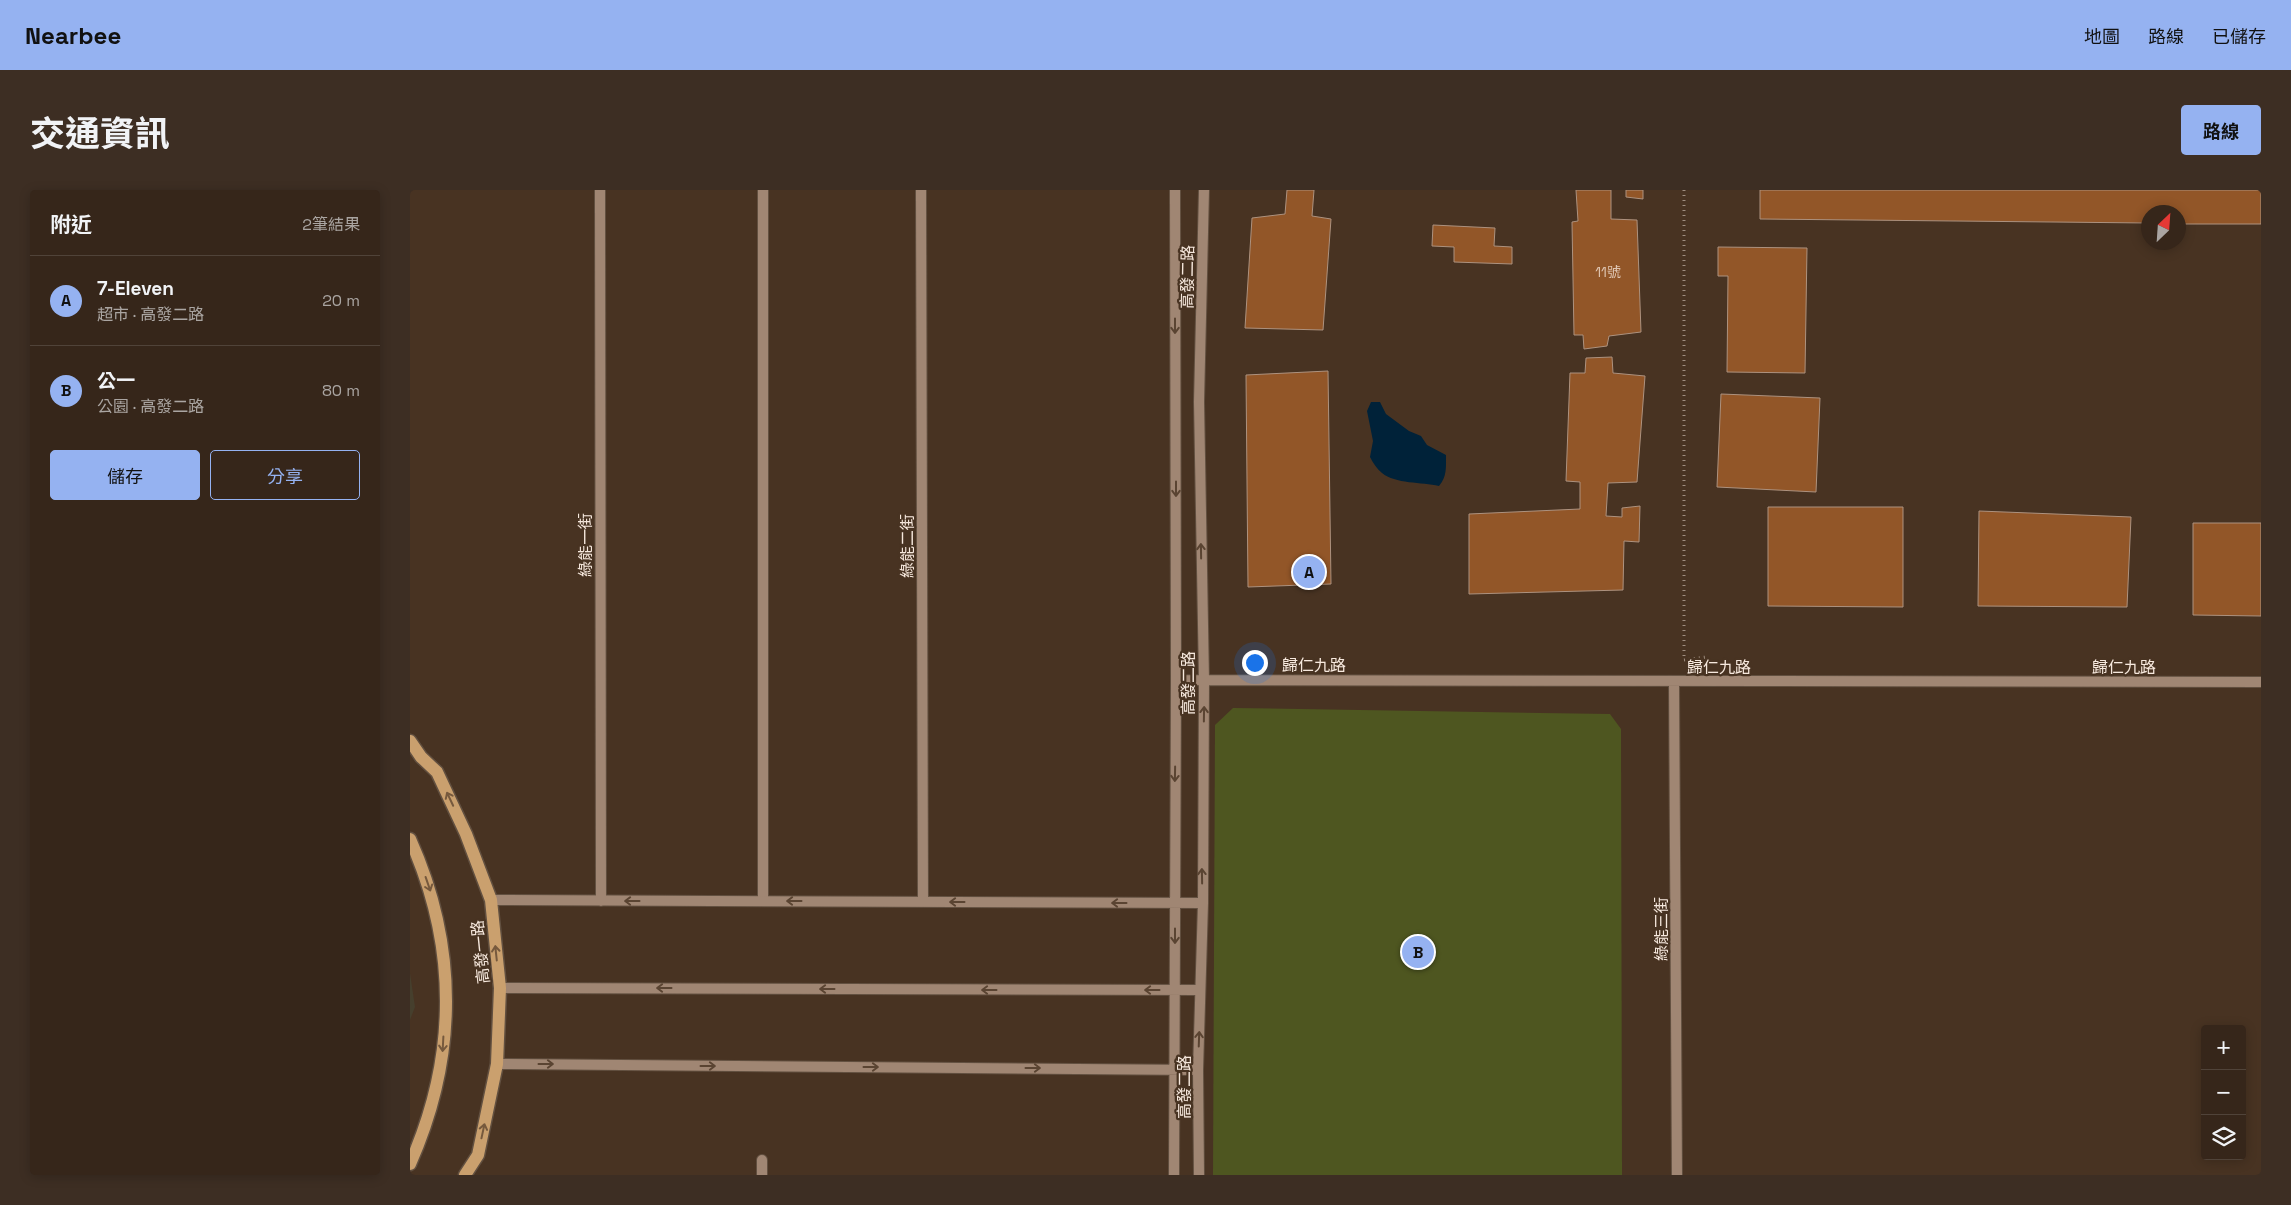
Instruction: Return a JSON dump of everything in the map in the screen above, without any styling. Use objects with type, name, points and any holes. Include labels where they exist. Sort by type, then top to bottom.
[{"type":"main road","name":"高發一路","points":[[410,741],[421,756],[437,772],[466,834],[491,900],[500,988],[497,1064],[478,1155],[465,1175]]},
{"type":"main road","points":[[410,838],[421,863],[439,920],[444,947],[446,992],[442,1060],[437,1085],[421,1140],[410,1164]]},
{"type":"street","name":"綠能一街","points":[[600,190],[601,900]]},
{"type":"street","points":[[762,901],[763,190]]},
{"type":"street","name":"綠能二街","points":[[920,190],[923,902]]},
{"type":"street","name":"高發二路","points":[[1174,1175],[1175,190]]},
{"type":"street","name":"高發二路","points":[[1199,1175],[1198,1070],[1203,903],[1204,680],[1199,402],[1204,190]]},
{"type":"street","name":"歸仁九路","points":[[1176,680],[2261,682]]},
{"type":"street","name":"綠能三街","points":[[1674,682],[1677,1175]]},
{"type":"street","points":[[491,900],[1203,903]]},
{"type":"street","points":[[500,988],[1200,990]]},
{"type":"street","points":[[497,1064],[1198,1070]]},
{"type":"street","points":[[762,1160],[762,1175]]},
{"type":"path","points":[[1684,190],[1684,660],[1706,657]]},
{"type":"shaded area","points":[[410,973],[415,1007],[410,1020]]},
{"type":"green space","points":[[1233,708],[1610,714],[1621,729],[1622,1175],[1213,1175],[1215,725]]},
{"type":"water","points":[[1371,402],[1380,402],[1386,414],[1409,431],[1421,436],[1427,445],[1446,455],[1445,475],[1439,486],[1387,477],[1377,468],[1370,457],[1373,441],[1367,411]]},
{"type":"building","points":[[1287,190],[1314,190],[1312,216],[1331,219],[1323,330],[1245,328],[1252,218],[1285,214]]},
{"type":"building","points":[[1576,190],[1611,190],[1611,219],[1637,220],[1641,332],[1609,336],[1607,346],[1584,349],[1583,335],[1574,335],[1572,222],[1578,221]]},
{"type":"building","points":[[1626,190],[1643,190],[1643,199],[1626,197]]},
{"type":"building","points":[[1760,190],[2261,190],[2261,224],[2186,224],[2186,205],[2141,205],[2141,223],[1760,219]]},
{"type":"building","points":[[1433,225],[1495,228],[1494,246],[1512,247],[1512,264],[1454,262],[1454,247],[1432,246]]},
{"type":"building","points":[[1718,247],[1807,248],[1805,373],[1727,372],[1728,276],[1718,276]]},
{"type":"building","points":[[1612,357],[1613,373],[1645,376],[1637,482],[1608,483],[1606,516],[1622,517],[1622,508],[1640,506],[1639,542],[1624,541],[1623,590],[1469,594],[1469,514],[1580,509],[1580,482],[1566,481],[1570,373],[1585,373],[1586,358]]},
{"type":"building","points":[[1328,371],[1331,584],[1248,587],[1246,375]]},
{"type":"building","points":[[1721,394],[1820,398],[1816,492],[1717,487]]},
{"type":"building","points":[[1768,507],[1903,507],[1903,607],[1768,606]]},
{"type":"building","points":[[1979,511],[2131,517],[2127,607],[1978,606]]},
{"type":"building","points":[[2193,523],[2261,523],[2261,616],[2193,615]]},
{"type":"place","name":"7-Eleven","points":[[1309,572]]},
{"type":"place","name":"公一","points":[[1418,952]]}]
